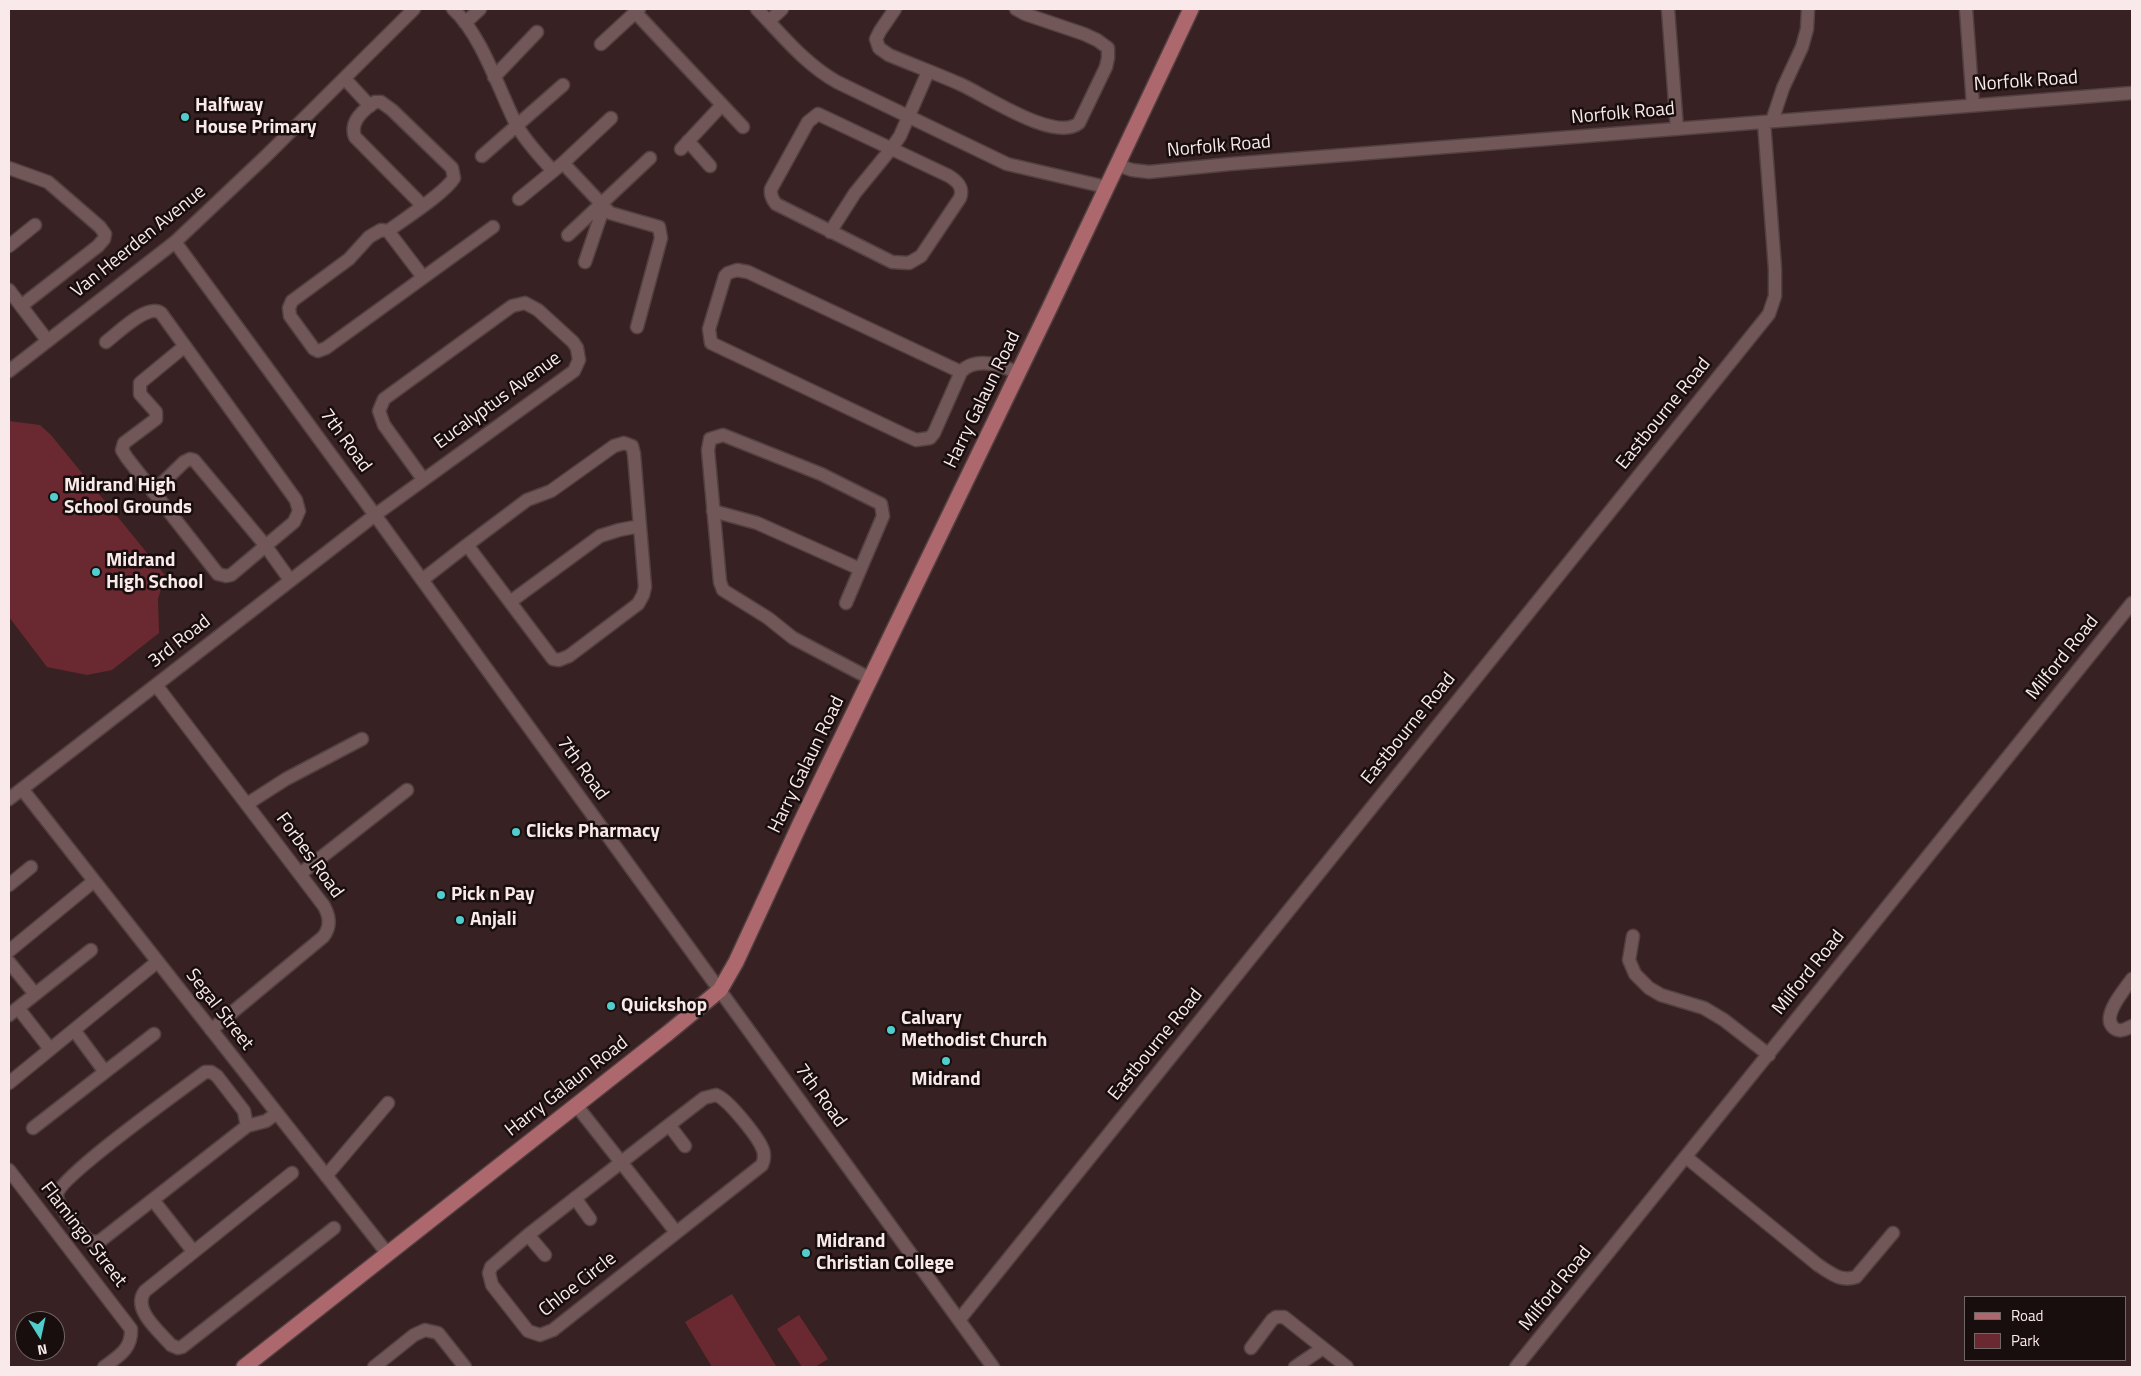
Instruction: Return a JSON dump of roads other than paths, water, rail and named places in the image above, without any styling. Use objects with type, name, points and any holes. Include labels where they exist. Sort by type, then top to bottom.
[{"type":"main road","name":"Harry Galaun Road","points":[[244,1367],[720,990],[736,962],[800,824],[1191,9]]},
{"type":"street","name":"Van Heerden Avenue","points":[[9,371],[175,242],[345,79],[414,9]]},
{"type":"street","points":[[453,9],[465,23],[494,77],[516,125],[552,170]]},
{"type":"street","points":[[465,23],[480,9]]},
{"type":"street","points":[[756,9],[796,51],[825,76],[1007,164],[1106,187]]},
{"type":"street","points":[[769,21],[782,9]]},
{"type":"street","points":[[895,9],[876,39],[880,48],[889,55],[962,85],[1020,116],[1064,128],[1077,125],[1106,67],[1109,54],[1106,45],[1084,34],[1025,14],[1016,9]]},
{"type":"street","points":[[1668,9],[1677,128]]},
{"type":"street","points":[[1768,121],[1802,47],[1808,9]]},
{"type":"street","points":[[1966,9],[1973,105]]},
{"type":"street","points":[[600,44],[637,10],[743,127]]},
{"type":"street","points":[[494,77],[537,32]]},
{"type":"street","points":[[830,232],[855,193],[892,149],[928,72]]},
{"type":"street","points":[[345,79],[370,106]]},
{"type":"street","points":[[482,156],[563,85]]},
{"type":"street","name":"Norfolk Road","points":[[1117,165],[1141,172],[1157,172],[1677,128],[2132,93]]},
{"type":"street","points":[[388,231],[449,185],[454,178],[452,168],[386,105],[378,102],[370,106],[353,124],[352,131],[355,137],[422,205]]},
{"type":"street","points":[[710,166],[685,145],[722,105]]},
{"type":"street","points":[[821,114],[892,149],[949,176],[957,181],[961,189],[960,198],[921,256],[909,263],[892,262],[830,232],[776,204],[771,196],[771,189],[808,122],[814,115],[821,114]]},
{"type":"street","points":[[519,199],[552,170],[563,163],[611,118]]},
{"type":"street","name":"Eastbourne Road","points":[[959,1320],[1769,314],[1775,296],[1775,276],[1768,121]]},
{"type":"street","points":[[568,235],[603,205],[650,158]]},
{"type":"street","points":[[563,163],[612,214],[657,225],[661,230],[661,238],[637,327]]},
{"type":"street","points":[[9,168],[43,179],[56,186],[105,234],[104,239],[98,246],[21,306]]},
{"type":"street","points":[[584,262],[603,205]]},
{"type":"street","points":[[9,246],[35,225]]},
{"type":"street","points":[[423,277],[388,231],[381,230],[370,237],[349,259],[292,301],[289,308],[290,316],[311,347],[318,351],[326,348],[493,227]]},
{"type":"street","name":"7th Road","points":[[175,242],[376,515],[993,1367]]},
{"type":"street","points":[[961,372],[748,272],[731,271],[725,276],[709,328],[709,338],[715,346],[916,440],[926,440],[934,433],[961,372],[969,366],[987,363],[1018,373]]},
{"type":"street","points":[[9,290],[47,340]]},
{"type":"street","name":"Eucalyptus Avenue","points":[[376,515],[422,479],[574,371],[579,360],[577,348],[538,310],[525,303],[512,306],[384,399],[380,411],[384,425],[422,479]]},
{"type":"street","points":[[106,342],[145,312],[154,310],[161,313],[185,346],[296,500],[299,512],[294,522],[231,575],[222,576],[218,574],[122,450],[122,445],[156,419],[156,412],[139,392],[141,381],[185,346]]},
{"type":"street","points":[[846,603],[883,516],[881,504],[821,474],[723,435],[714,436],[708,444],[720,582],[723,590],[768,618],[793,638],[871,679]]},
{"type":"street","points":[[422,580],[467,545],[527,500],[551,491],[614,446],[624,443],[630,444],[634,450],[645,587],[641,600],[569,656],[559,660],[553,659],[548,655],[467,545]]},
{"type":"street","points":[[153,492],[184,462],[192,459],[265,545],[290,580]]},
{"type":"street","points":[[713,511],[757,523],[860,569]]},
{"type":"street","name":"3rd Road","points":[[9,799],[376,515]]},
{"type":"street","points":[[510,602],[600,536],[640,526]]},
{"type":"street","name":"Milford Road","points":[[1516,1367],[2132,603]]},
{"type":"street","name":"Forbes Road","points":[[156,685],[300,874],[327,912],[329,918],[327,931],[323,937],[211,1030]]},
{"type":"street","points":[[247,804],[286,779],[362,739]]},
{"type":"street","name":"Segal Street","points":[[22,789],[388,1253]]},
{"type":"street","points":[[300,874],[407,790]]},
{"type":"street","points":[[9,884],[31,868]]},
{"type":"street","points":[[9,951],[94,882]]},
{"type":"street","points":[[1634,936],[1629,960],[1634,974],[1649,988],[1661,995],[1704,1008],[1724,1020],[1768,1055]]},
{"type":"street","points":[[50,1049],[14,1011],[91,950]]},
{"type":"street","points":[[9,962],[35,994]]},
{"type":"street","points":[[9,1082],[157,962]]},
{"type":"street","points":[[2132,979],[2112,1008],[2110,1016],[2111,1025],[2116,1030],[2125,1030],[2132,1026]]},
{"type":"street","points":[[74,1030],[105,1072]]},
{"type":"street","points":[[33,1128],[154,1034]]},
{"type":"street","points":[[247,1126],[244,1111],[217,1076],[211,1072],[205,1072],[120,1136],[64,1182],[57,1196],[58,1203],[87,1239],[93,1242],[104,1238],[247,1126],[266,1122],[277,1113]]},
{"type":"street","name":"Chloe Circle","points":[[710,1096],[722,1097],[758,1142],[764,1155],[762,1165],[553,1330],[540,1335],[534,1334],[524,1326],[492,1285],[489,1273],[496,1261],[528,1234],[622,1162],[668,1125],[704,1098],[710,1096]]},
{"type":"street","points":[[326,1176],[388,1103]]},
{"type":"street","points":[[576,1105],[676,1232]]},
{"type":"street","points":[[668,1125],[685,1146]]},
{"type":"street","points":[[1686,1157],[1818,1265],[1841,1279],[1848,1280],[1856,1277],[1893,1233]]},
{"type":"street","name":"Flamingo Street","points":[[9,1170],[128,1322],[132,1336],[128,1347],[104,1367]]},
{"type":"street","points":[[292,1173],[192,1251],[145,1291],[141,1299],[143,1311],[172,1345],[178,1348],[185,1345],[334,1228]]},
{"type":"street","points":[[574,1198],[590,1219]]},
{"type":"street","points":[[153,1200],[192,1251]]},
{"type":"street","points":[[528,1234],[545,1255]]},
{"type":"street","points":[[1252,1348],[1272,1320],[1280,1316],[1288,1319],[1345,1367]]},
{"type":"street","points":[[374,1367],[414,1335],[425,1330],[438,1333],[465,1367]]},
{"type":"street","points":[[1296,1367],[1323,1348]]},
{"type":"place","name":"Halfway House Primary","points":[[185,117]]},
{"type":"place","name":"Midrand High School Grounds","points":[[54,497]]},
{"type":"place","name":"Midrand High School","points":[[96,572]]},
{"type":"place","name":"Clicks Pharmacy","points":[[516,832]]},
{"type":"place","name":"Pick n Pay","points":[[441,895]]},
{"type":"place","name":"Anjali","points":[[460,920]]},
{"type":"place","name":"Quickshop","points":[[611,1006]]},
{"type":"place","name":"Calvary Methodist Church","points":[[891,1030]]},
{"type":"place","name":"Midrand","points":[[946,1061]]},
{"type":"place","name":"Midrand Christian College","points":[[806,1253]]}]
